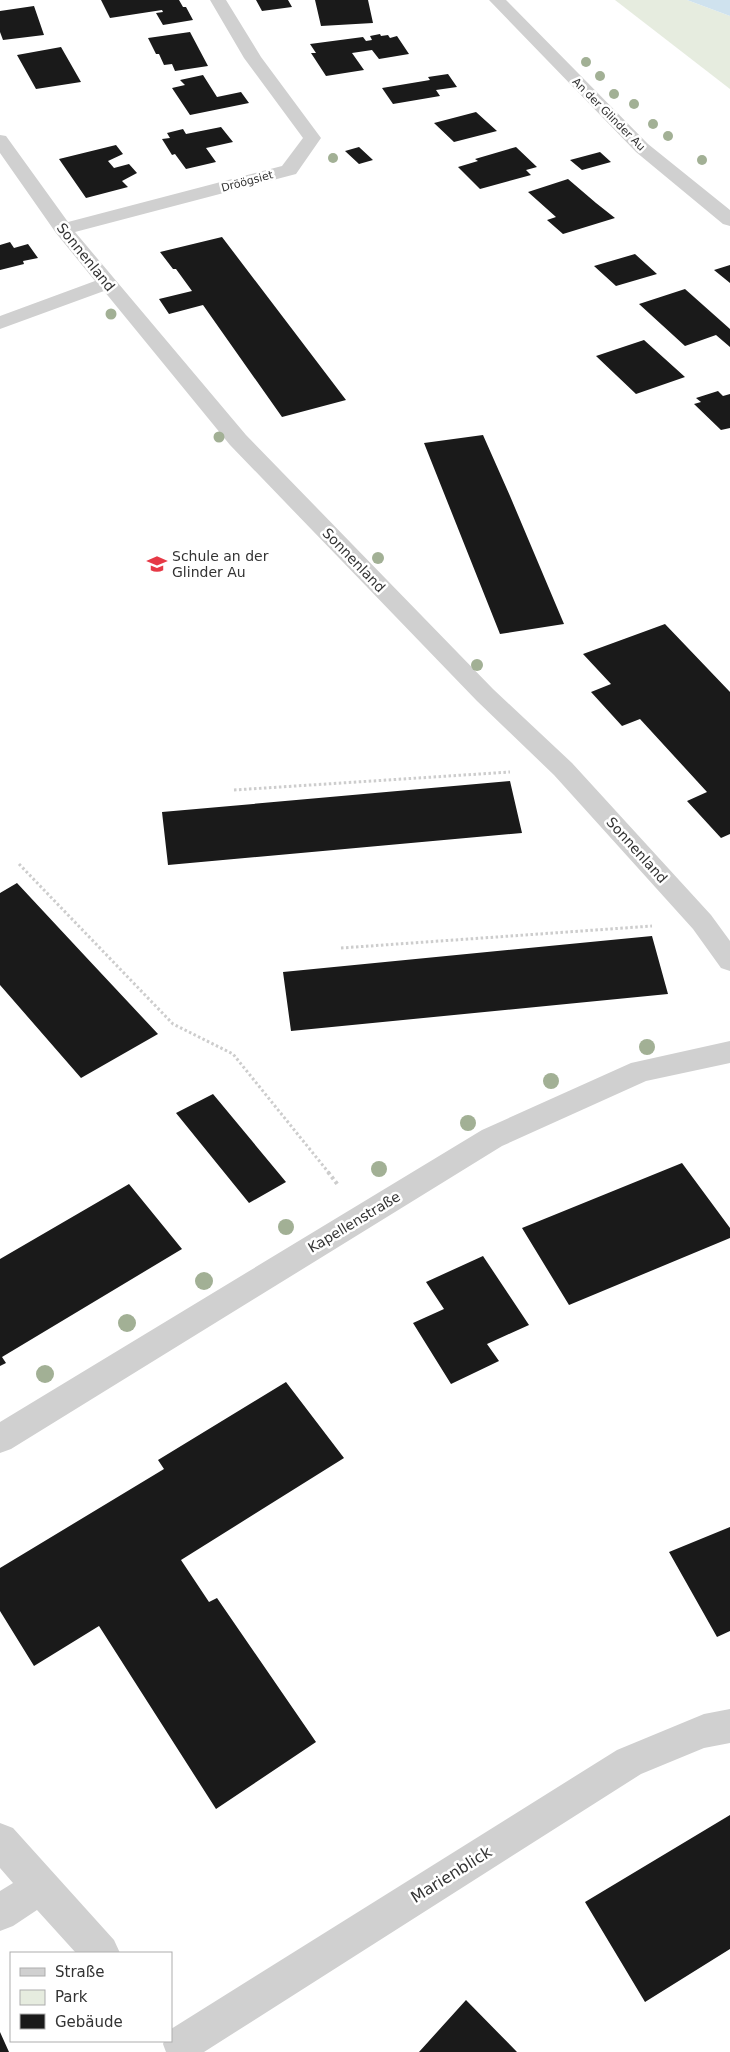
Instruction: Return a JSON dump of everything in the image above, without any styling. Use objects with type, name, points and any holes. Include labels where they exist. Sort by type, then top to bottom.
[{"type":"street","name":"Dröögsiet","points":[[63,230],[289,170],[312,138],[253,58],[218,0]]},
{"type":"street","name":"An der Glinder Au","points":[[497,0],[642,148],[730,220]]},
{"type":"street","name":"Sonnenland","points":[[0,140],[63,230],[241,444],[485,695],[563,769],[702,922],[730,962]]},
{"type":"street","points":[[0,323],[107,283]]},
{"type":"street","name":"Kapellenstraße","points":[[0,1439],[492,1138],[641,1071],[730,1052]]},
{"type":"street","name":"Marienblick","points":[[181,2043],[629,1762],[704,1731],[730,1726]]},
{"type":"street","points":[[0,1841],[100,1952]]},
{"type":"street","points":[[0,1913],[40,1886]]},
{"type":"path","points":[[234,790],[563,769]]},
{"type":"path","points":[[19,864],[173,1024],[233,1054],[363,1216]]},
{"type":"path","points":[[341,948],[702,922]]},
{"type":"green space","points":[[615,0],[687,0],[730,16],[730,89]]},
{"type":"water","points":[[687,0],[730,0],[730,16]]},
{"type":"building","points":[[101,0],[179,0],[183,7],[186,7],[193,20],[163,25],[156,13],[163,12],[162,10],[110,18]]},
{"type":"building","points":[[256,0],[288,0],[292,7],[262,11]]},
{"type":"building","points":[[315,0],[368,0],[373,23],[321,26]]},
{"type":"building","points":[[34,6],[44,35],[3,40],[0,32],[0,11]]},
{"type":"building","points":[[190,32],[208,66],[175,71],[172,64],[164,65],[148,38]]},
{"type":"building","points":[[380,34],[381,36],[388,35],[390,38],[397,36],[409,54],[379,59],[372,50],[352,53],[364,70],[326,76],[311,53],[316,53],[310,44],[363,37],[366,41],[372,40],[370,36]]},
{"type":"building","points":[[61,47],[81,82],[36,89],[17,55]]},
{"type":"building","points":[[448,74],[457,87],[436,90],[440,96],[393,104],[382,88],[430,80],[428,77]]},
{"type":"building","points":[[203,75],[217,97],[241,92],[249,103],[190,115],[172,88],[185,85],[180,80]]},
{"type":"building","points":[[476,112],[497,131],[454,142],[434,123]]},
{"type":"building","points":[[221,127],[233,142],[206,148],[216,162],[186,169],[175,154],[172,155],[162,139],[170,138],[167,133],[183,129],[186,134]]},
{"type":"building","points":[[116,145],[123,154],[108,161],[114,168],[129,164],[137,173],[122,181],[128,187],[86,198],[59,159]]},
{"type":"building","points":[[359,147],[373,160],[359,164],[345,151]]},
{"type":"building","points":[[516,147],[537,167],[526,170],[531,175],[480,189],[458,167],[478,161],[475,159]]},
{"type":"building","points":[[600,152],[611,162],[582,170],[570,160]]},
{"type":"building","points":[[568,179],[615,218],[563,234],[547,220],[556,217],[528,192]]},
{"type":"building","points":[[222,237],[346,400],[282,417],[203,305],[169,314],[159,299],[192,291],[176,269],[173,269],[160,252]]},
{"type":"building","points":[[10,242],[14,248],[28,244],[38,258],[23,261],[24,264],[0,270],[0,245]]},
{"type":"building","points":[[635,254],[657,274],[616,286],[594,266]]},
{"type":"building","points":[[730,265],[730,283],[714,270]]},
{"type":"building","points":[[685,289],[730,329],[730,347],[716,335],[685,346],[639,304]]},
{"type":"building","points":[[644,340],[685,377],[636,394],[596,356]]},
{"type":"building","points":[[718,391],[723,396],[730,394],[730,428],[721,430],[694,404],[701,402],[696,398]]},
{"type":"building","points":[[483,435],[564,624],[500,634],[424,443]]},
{"type":"building","points":[[665,624],[730,692],[730,834],[721,838],[687,801],[707,792],[640,719],[622,726],[591,692],[611,684],[583,654]]},
{"type":"building","points":[[510,781],[522,833],[168,865],[162,812]]},
{"type":"building","points":[[17,883],[158,1034],[81,1078],[0,985],[0,893]]},
{"type":"building","points":[[652,936],[668,994],[291,1031],[283,972]]},
{"type":"building","points":[[213,1094],[286,1182],[249,1203],[176,1113]]},
{"type":"building","points":[[682,1163],[730,1228],[730,1238],[569,1305],[522,1228]]},
{"type":"building","points":[[129,1184],[182,1249],[2,1357],[6,1363],[0,1366],[0,1259]]},
{"type":"building","points":[[483,1256],[529,1325],[487,1344],[499,1361],[451,1384],[413,1323],[444,1309],[426,1282]]},
{"type":"building","points":[[286,1382],[344,1458],[181,1560],[209,1602],[217,1598],[316,1742],[216,1809],[99,1626],[34,1666],[0,1611],[0,1568],[164,1469],[158,1460]]},
{"type":"building","points":[[730,1527],[730,1631],[717,1637],[669,1552]]},
{"type":"building","points":[[730,1815],[730,1949],[645,2002],[585,1902]]},
{"type":"building","points":[[466,2000],[517,2052],[419,2052]]},
{"type":"building","points":[[0,2032],[9,2052],[0,2052]]},
{"type":"place","name":"Schule an der Glinder Au","points":[[157,564]]}]
